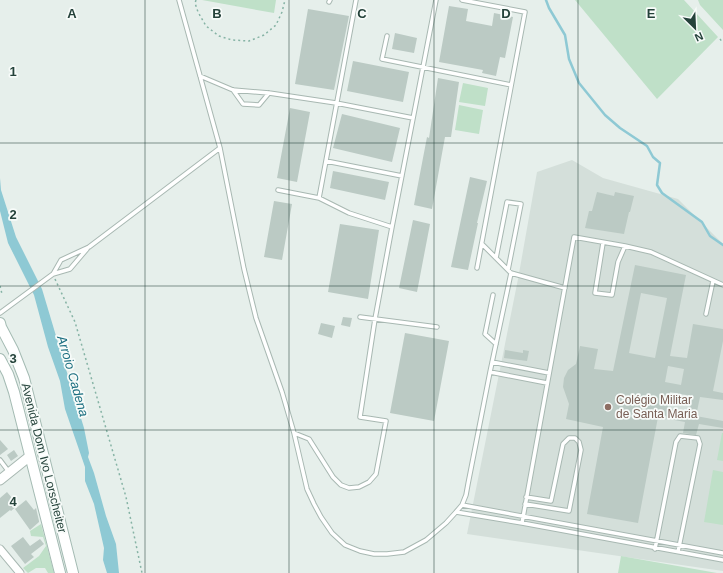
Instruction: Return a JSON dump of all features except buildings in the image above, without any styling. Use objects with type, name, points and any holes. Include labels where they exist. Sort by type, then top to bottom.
[{"type":"main road","name":"Avenida Dom Ivo Lorscheiter","points":[[0,323],[24,378],[73,573]]},
{"type":"main road","name":"Avenida Dom Ivo Lorscheiter","points":[[0,359],[8,374],[14,392],[60,573]]},
{"type":"street","points":[[0,480],[30,456]]},
{"type":"street","points":[[0,549],[20,573]]},
{"type":"lane","points":[[179,0],[220,148],[244,269],[256,318],[282,392],[294,433],[307,489],[314,504],[332,533],[345,545],[360,551],[374,554],[404,552],[426,540],[446,523],[462,504],[466,495],[496,344],[521,204],[507,202],[496,258]]},
{"type":"lane","points":[[319,198],[356,0]]},
{"type":"lane","points":[[294,433],[309,439],[333,476],[341,485],[349,488],[359,487],[369,482],[376,474],[386,421],[360,417],[375,319],[436,0]]},
{"type":"lane","points":[[462,0],[525,12],[477,268]]},
{"type":"lane","points":[[492,6],[493,0]]},
{"type":"lane","points":[[386,36],[382,59],[511,85]]},
{"type":"lane","points":[[200,76],[233,90],[269,93],[336,103],[413,118]]},
{"type":"lane","points":[[233,90],[243,104],[259,104],[269,93]]},
{"type":"lane","points":[[0,313],[53,274],[70,269],[89,247],[220,148]]},
{"type":"lane","points":[[326,161],[402,176]]},
{"type":"lane","points":[[278,190],[319,198],[349,213],[392,227]]},
{"type":"lane","points":[[522,523],[574,237],[651,252],[723,285]]},
{"type":"lane","points":[[603,243],[595,293],[612,295],[618,262],[625,246]]},
{"type":"lane","points":[[482,244],[510,272],[565,288]]},
{"type":"lane","points":[[53,274],[61,260],[89,247]]},
{"type":"lane","points":[[706,314],[713,280]]},
{"type":"lane","points":[[493,296],[485,334],[496,344]]},
{"type":"lane","points":[[360,317],[437,327]]},
{"type":"lane","points":[[492,362],[549,373]]},
{"type":"lane","points":[[490,372],[548,383]]},
{"type":"lane","points":[[656,548],[676,442],[680,436],[698,438],[700,444],[678,552]]},
{"type":"lane","points":[[525,504],[569,511],[581,450],[579,442],[575,438],[568,438],[563,444],[551,501],[526,497]]},
{"type":"lane","points":[[0,460],[9,473]]},
{"type":"lane","points":[[462,504],[723,553]]},
{"type":"lane","points":[[456,512],[723,560]]},
{"type":"path","points":[[196,0],[195,3],[198,12],[206,26],[219,36],[232,40],[249,41],[264,35],[276,25],[282,12],[284,0]]},
{"type":"path","points":[[720,39],[723,42]]},
{"type":"path","points":[[53,274],[75,322],[126,497],[142,573]]},
{"type":"path","points":[[0,286],[2,294]]},
{"type":"shaded area","name":"Colégio Militar de Santa Maria","points":[[572,160],[603,178],[678,199],[723,244],[723,571],[467,534],[518,279],[537,172]]},
{"type":"green space","points":[[202,0],[276,0],[274,13]]},
{"type":"green space","points":[[575,0],[684,0],[718,37],[657,99]]},
{"type":"green space","points":[[698,0],[723,0],[723,30],[700,5]]},
{"type":"green space","points":[[463,83],[488,88],[485,106],[459,102]]},
{"type":"green space","points":[[459,105],[483,110],[479,134],[455,130]]},
{"type":"green space","points":[[723,433],[723,461],[717,460]]},
{"type":"green space","points":[[713,470],[723,472],[723,525],[704,522]]},
{"type":"green space","points":[[41,524],[54,573],[48,573],[45,568],[36,568],[28,573],[23,568],[39,556],[46,546],[43,537],[31,536],[30,531]]},
{"type":"green space","points":[[621,556],[717,573],[618,573]]},
{"type":"water","name":"Arroio Cadena","points":[[0,178],[1,190],[16,237],[42,289],[84,428],[89,453],[88,457],[116,544],[119,573],[107,573],[103,560],[104,548],[94,504],[85,481],[85,467],[65,409],[60,381],[48,347],[34,295],[8,243],[0,211]]},
{"type":"waterway","points":[[546,0],[565,35],[569,59],[579,83],[605,115],[620,128],[647,146],[653,157],[660,163],[657,185],[662,193],[702,222],[710,236],[723,245]]},
{"type":"place","name":"Colégio Militar de Santa Maria","points":[[608,407]]}]
